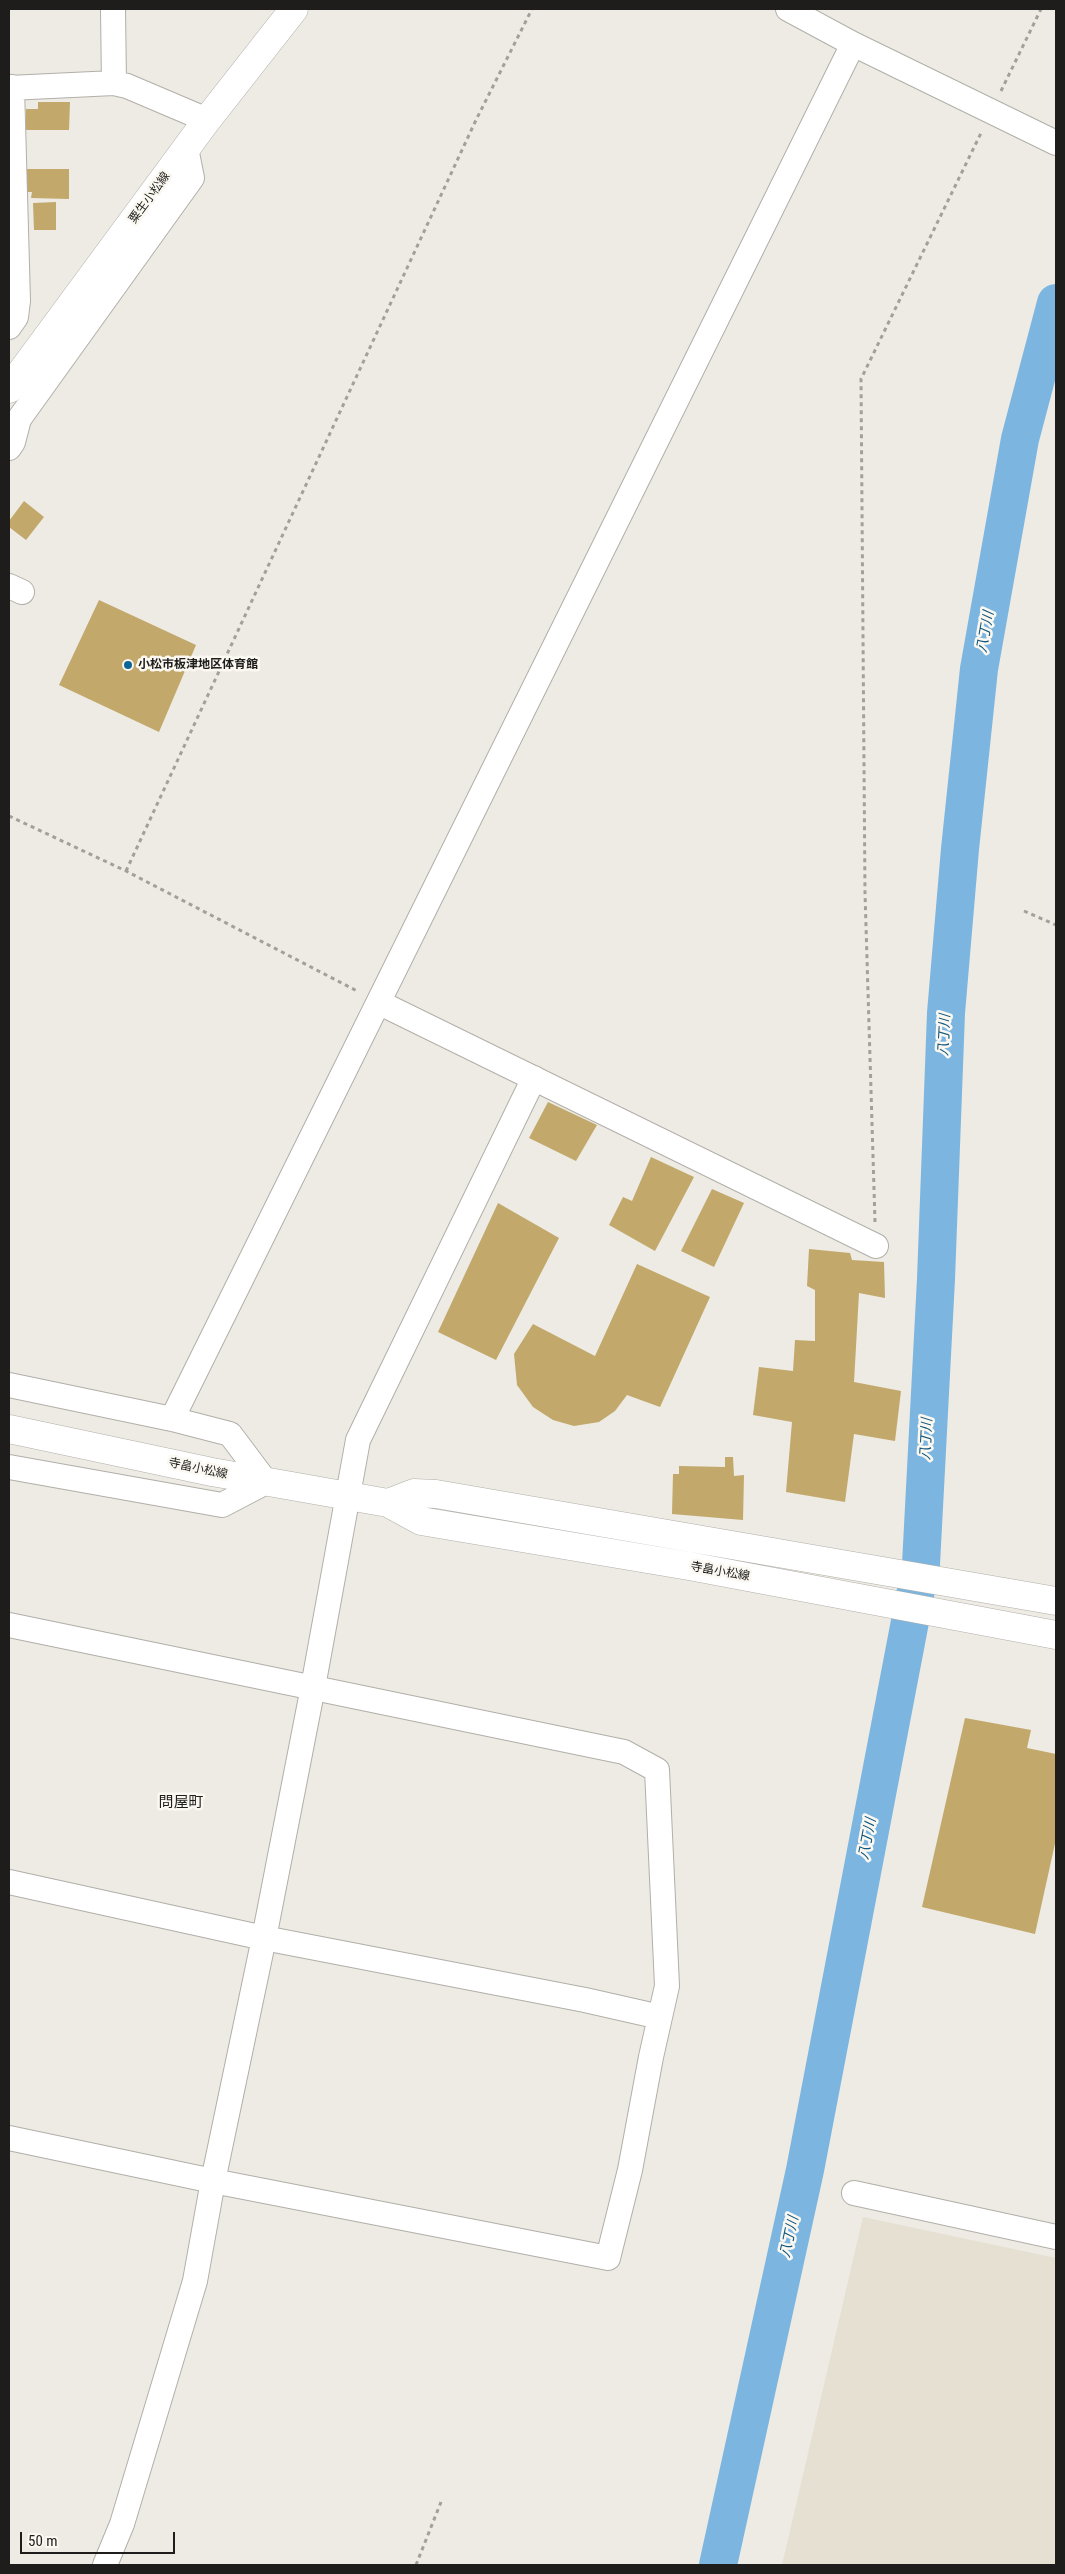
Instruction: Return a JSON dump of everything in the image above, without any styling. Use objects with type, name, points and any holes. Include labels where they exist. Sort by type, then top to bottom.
[{"type":"main road","name":"粟生小松線","points":[[9,390],[186,148],[294,9]]},
{"type":"main road","name":"寺畠小松線","points":[[9,1429],[212,1472],[348,1498],[388,1503],[421,1521],[689,1566],[1056,1634]]},
{"type":"main road","name":"寺畠小松線","points":[[388,1503],[414,1493],[436,1494],[694,1536],[1056,1601]]},
{"type":"street","points":[[113,9],[114,83]]},
{"type":"street","points":[[788,9],[853,44],[1056,143]]},
{"type":"street","points":[[172,1419],[853,44]]},
{"type":"street","points":[[9,326],[16,317],[18,301],[10,88],[114,83],[127,86],[207,120]]},
{"type":"street","points":[[9,448],[14,442],[19,419],[192,178],[186,148]]},
{"type":"street","points":[[380,1002],[876,1246]]},
{"type":"street","points":[[105,2565],[122,2524],[196,2281],[213,2181],[264,1938],[358,1440],[534,1078]]},
{"type":"street","points":[[9,1385],[172,1419],[230,1434],[266,1482],[222,1505],[9,1467]]},
{"type":"street","points":[[9,1625],[624,1752],[656,1770],[667,1986],[630,2170],[608,2258],[213,2181],[9,2138]]},
{"type":"street","points":[[9,1882],[264,1938],[585,2000],[660,2017]]},
{"type":"street","points":[[854,2193],[1056,2236]]},
{"type":"path","points":[[126,871],[476,120],[532,9]]},
{"type":"path","points":[[876,1246],[865,892],[861,379],[1041,9]]},
{"type":"path","points":[[9,816],[126,871],[380,1002]]},
{"type":"path","points":[[1024,912],[1056,925]]},
{"type":"path","points":[[416,2565],[441,2502]]},
{"type":"shaded area","points":[[863,2217],[1056,2258],[1056,2565],[782,2565]]},
{"type":"building","points":[[38,102],[70,102],[69,130],[26,130],[26,109],[38,109]]},
{"type":"building","points":[[27,169],[69,169],[69,199],[31,198],[32,192],[27,192]]},
{"type":"building","points":[[56,202],[56,230],[34,230],[33,203]]},
{"type":"building","points":[[24,501],[44,517],[26,540],[9,527],[9,521]]},
{"type":"building","name":"小松市板津地区体育館","points":[[99,600],[196,645],[159,732],[59,685]]},
{"type":"building","points":[[548,1102],[597,1125],[576,1161],[529,1138]]},
{"type":"building","points":[[651,1157],[694,1177],[655,1251],[609,1225],[623,1197],[632,1201]]},
{"type":"building","points":[[712,1189],[744,1203],[714,1267],[681,1251]]},
{"type":"building","points":[[498,1203],[559,1238],[496,1360],[438,1332]]},
{"type":"building","points":[[809,1249],[850,1253],[852,1260],[884,1262],[885,1298],[859,1293],[854,1382],[901,1391],[895,1441],[854,1434],[845,1502],[786,1492],[792,1422],[753,1415],[759,1367],[793,1371],[795,1340],[815,1341],[815,1290],[807,1286]]},
{"type":"building","points":[[637,1264],[710,1297],[660,1407],[627,1395],[615,1411],[599,1422],[574,1426],[553,1420],[533,1407],[517,1385],[514,1354],[533,1324],[595,1356]]},
{"type":"building","points":[[725,1457],[733,1457],[734,1476],[744,1475],[743,1520],[672,1514],[673,1474],[679,1474],[679,1466],[725,1467]]},
{"type":"building","points":[[965,1718],[1031,1730],[1027,1748],[1056,1754],[1056,1839],[1035,1934],[922,1907]]},
{"type":"waterway","name":"八丁川","points":[[718,2565],[805,2170],[921,1564],[936,1279],[946,1013],[960,849],[979,669],[1020,439],[1056,303]]},
{"type":"place","name":"小松市板津地区体育館","points":[[128,665]]},
{"type":"district","name":"問屋町","points":[[181,1803]]}]
